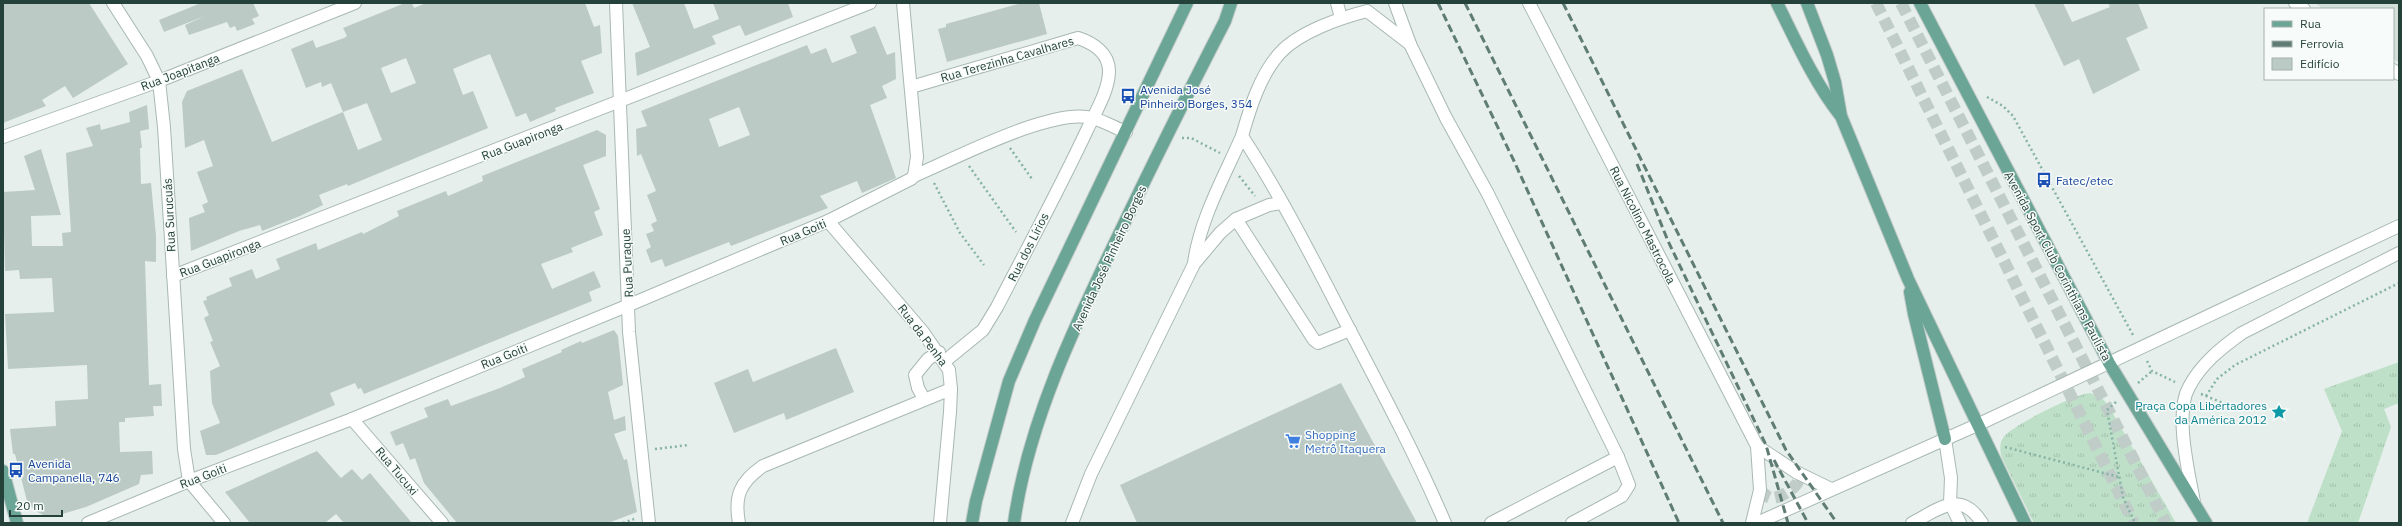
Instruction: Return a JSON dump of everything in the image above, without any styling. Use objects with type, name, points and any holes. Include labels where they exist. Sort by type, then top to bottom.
[{"type":"main road","points":[[972,523],[976,501],[1009,381],[1035,320],[1187,3]]},
{"type":"main road","name":"Avenida José Pinheiro Borges","points":[[1014,523],[1017,497],[1048,391],[1097,279],[1225,21],[1231,3]]},
{"type":"main road","points":[[1777,3],[1812,70],[1830,102],[1840,116],[1908,279],[2025,523]]},
{"type":"main road","points":[[1807,3],[1835,82],[1840,116]]},
{"type":"main road","name":"Avenida Sport Club Corinthians Paulista","points":[[1920,3],[2109,363],[2206,523]]},
{"type":"main road","points":[[1908,279],[1914,314],[1945,439]]},
{"type":"main road","points":[[3,471],[17,523]]},
{"type":"street","name":"Rua Surucuás","points":[[113,3],[147,56],[159,81],[164,127],[180,413],[189,481]]},
{"type":"street","name":"Rua Joapitanga","points":[[3,137],[159,81],[355,3]]},
{"type":"street","name":"Rua Puraque","points":[[616,3],[629,332],[640,451],[649,523]]},
{"type":"street","name":"Rua Guapironga","points":[[173,276],[619,103],[870,3]]},
{"type":"street","points":[[903,3],[917,157],[914,176]]},
{"type":"street","points":[[1225,21],[1236,3]]},
{"type":"street","points":[[1337,3],[1341,18]]},
{"type":"street","points":[[1395,3],[1410,44],[1446,118],[1488,194],[1618,457],[1629,485],[1622,496],[1572,523]]},
{"type":"street","name":"Rua Nicolino Mastrocola","points":[[1529,3],[1757,446],[1760,490],[1752,523]]},
{"type":"street","points":[[1194,264],[1197,242],[1203,224],[1242,136],[1248,115],[1266,72],[1280,52],[1305,35],[1366,7],[1410,44]]},
{"type":"street","name":"Rua Terezinha Cavalhares","points":[[911,87],[1078,38],[1097,46],[1105,56],[1109,70],[1106,87],[1092,118]]},
{"type":"street","name":"Rua Goiti","points":[[88,523],[189,481],[352,418],[629,305],[828,221],[906,182],[914,176],[1043,122],[1062,117],[1092,118]]},
{"type":"street","points":[[1092,118],[1126,132]]},
{"type":"street","name":"Rua dos Lírios","points":[[924,399],[918,388],[915,374],[921,366],[942,357],[983,330],[997,307],[1092,118]]},
{"type":"street","points":[[1242,136],[1266,173],[1350,330],[1419,463],[1445,523]]},
{"type":"street","points":[[1072,523],[1092,474],[1194,264],[1220,233],[1236,219],[1264,207],[1281,203]]},
{"type":"street","points":[[1236,219],[1314,340],[1318,343],[1323,342],[1350,330]]},
{"type":"street","name":"Rua da Penha","points":[[828,221],[887,288],[942,357],[951,389],[940,523]]},
{"type":"street","points":[[1757,523],[1977,425],[2399,226]]},
{"type":"street","points":[[2194,502],[2185,450],[2184,410],[2188,388],[2201,368],[2219,350],[2242,333],[2399,253]]},
{"type":"street","points":[[739,523],[736,508],[739,493],[751,474],[763,466],[951,389]]},
{"type":"street","name":"Rua Tucuxi","points":[[352,418],[442,523]]},
{"type":"street","points":[[1945,439],[1951,478],[1950,503],[1960,523]]},
{"type":"street","name":"Rua Nicolino Mastrocola","points":[[1757,446],[1796,472],[1831,489]]},
{"type":"street","points":[[1497,522],[1618,457]]},
{"type":"street","points":[[189,481],[224,523]]},
{"type":"street","points":[[1912,523],[1950,503],[1967,506],[1977,515],[1982,523]]},
{"type":"path","points":[[1984,96],[2003,106],[2013,116],[2124,317]]},
{"type":"path","points":[[1004,138],[1032,179]]},
{"type":"path","points":[[962,155],[1016,232]]},
{"type":"path","points":[[928,170],[960,233],[984,265]]},
{"type":"path","points":[[2206,396],[2217,379],[2235,365],[2399,283]]},
{"type":"path","points":[[2107,410],[2123,497],[2135,523]]},
{"type":"path","points":[[1985,442],[2119,477]]},
{"type":"path","points":[[640,451],[689,445]]},
{"type":"shaded area","points":[[2315,3],[2399,3],[2399,63],[2394,60],[2394,8],[2322,8]]},
{"type":"green space","points":[[2399,362],[2399,403],[2384,409],[2391,427],[2358,523],[2307,523],[2342,431],[2324,389]]},
{"type":"green space","points":[[2090,393],[2102,398],[2108,405],[2176,523],[2034,523],[2002,458],[2000,448],[2002,440],[2017,426],[2044,411],[2072,398]]},
{"type":"building","points":[[3,3],[89,3],[128,64],[73,98],[65,86],[42,100],[46,106],[3,123]]},
{"type":"building","points":[[201,3],[253,3],[259,16],[252,19],[255,24],[237,31],[235,26],[230,28],[227,22],[189,35],[185,25],[205,16],[164,32],[159,20]]},
{"type":"building","points":[[405,3],[412,3],[414,8],[426,3],[585,3],[594,27],[600,25],[602,53],[581,61],[594,93],[555,108],[556,111],[530,122],[526,113],[516,117],[490,54],[477,59],[453,69],[463,95],[473,91],[488,128],[348,186],[347,184],[319,195],[323,205],[300,216],[262,231],[260,225],[239,231],[191,251],[189,218],[205,212],[202,205],[208,202],[197,172],[213,166],[204,140],[185,148],[182,102],[187,91],[242,69],[272,142],[343,112],[331,83],[322,87],[321,82],[306,88],[291,49],[313,40],[316,48],[344,38],[347,36],[343,28]],"holes":[[[406,58],[416,83],[391,93],[381,68]],[[367,103],[382,140],[358,150],[343,112]]]},
{"type":"building","points":[[632,3],[684,3],[694,29],[719,19],[713,3],[788,3],[793,17],[745,36],[740,25],[712,36],[716,44],[637,76],[635,53],[650,47]]},
{"type":"building","points":[[1022,3],[1039,3],[1047,34],[947,62],[938,29],[946,27],[946,24]]},
{"type":"building","points":[[2034,3],[2063,3],[2072,22],[2110,7],[2108,3],[2138,3],[2148,28],[2126,38],[2140,70],[2093,94],[2079,59],[2064,66]]},
{"type":"building","points":[[875,26],[887,55],[895,52],[896,79],[882,86],[887,98],[870,105],[896,178],[862,193],[857,181],[820,196],[828,208],[731,246],[729,242],[665,267],[662,259],[651,263],[646,250],[651,247],[646,234],[654,231],[651,224],[657,221],[647,195],[656,191],[641,154],[637,156],[636,129],[647,126],[641,111],[807,45],[811,54],[826,48],[832,63],[857,53],[850,36]],"holes":[[[739,107],[750,135],[719,147],[709,119]]]},
{"type":"building","points":[[147,105],[149,129],[140,131],[142,148],[140,148],[141,184],[151,183],[156,236],[156,262],[145,261],[149,385],[161,384],[162,406],[153,406],[154,416],[125,418],[125,422],[119,422],[120,452],[152,451],[153,474],[141,475],[139,484],[86,507],[52,517],[45,516],[34,510],[27,501],[15,454],[13,454],[10,429],[56,426],[55,401],[88,399],[87,365],[8,369],[5,314],[54,312],[52,278],[20,279],[19,270],[5,271],[3,192],[35,190],[24,156],[41,149],[61,215],[31,216],[32,246],[63,246],[62,233],[71,232],[66,153],[93,146],[86,128],[100,124],[101,130],[130,122],[129,112]]},
{"type":"building","points":[[597,130],[606,135],[606,156],[583,165],[600,209],[594,212],[603,235],[571,248],[573,252],[541,264],[552,289],[594,271],[601,287],[589,292],[592,301],[364,394],[361,388],[358,389],[355,383],[330,393],[335,405],[216,455],[206,455],[200,431],[220,423],[212,403],[210,371],[220,366],[210,342],[213,341],[204,318],[209,315],[203,301],[207,300],[206,297],[232,286],[229,278],[252,269],[256,279],[280,269],[276,259],[316,243],[318,250],[362,232],[363,234],[399,216],[397,211],[446,191],[448,196],[483,181],[482,176]]},
{"type":"building","points":[[614,330],[618,336],[623,385],[608,392],[614,420],[625,416],[626,430],[614,434],[624,460],[627,459],[637,512],[608,523],[457,523],[424,483],[415,458],[410,460],[403,443],[396,446],[390,432],[428,417],[424,408],[448,399],[451,406],[500,388],[525,377],[522,369],[562,352],[561,350],[581,341],[582,343]]},
{"type":"building","points":[[836,348],[854,392],[786,420],[784,413],[734,433],[714,383],[748,369],[753,382]]},
{"type":"building","name":"Shopping Metrô Itaquera","points":[[1341,383],[1417,523],[1137,523],[1120,485]]},
{"type":"building","points":[[317,451],[341,478],[352,469],[362,480],[370,473],[412,523],[344,523],[336,514],[325,523],[250,523],[225,492]]},
{"type":"tunnel","points":[[1876,3],[2134,523]]},
{"type":"tunnel","points":[[1901,3],[2166,523]]},
{"type":"tunnel","points":[[1760,490],[1771,498],[1783,495],[1797,484],[1798,481],[1796,472]]},
{"type":"railway","points":[[1438,3],[1514,161],[1679,523]]},
{"type":"railway","points":[[1465,3],[1723,523]]},
{"type":"railway","points":[[1563,3],[1786,450],[1837,523]]},
{"type":"railway","points":[[1637,164],[1668,241],[1766,445],[1788,523]]},
{"type":"railway","points":[[1774,460],[1808,523]]},
{"type":"place","name":"Avenida José Pinheiro Borges, 354","points":[[1128,96]]},
{"type":"place","name":"Fatec/etec","points":[[2044,180]]},
{"type":"place","name":"Praça Copa Libertadores da América 2012","points":[[2279,412]]},
{"type":"place","name":"Shopping Metrô Itaquera","points":[[1293,441]]},
{"type":"place","name":"Avenida Campanella, 746","points":[[16,470]]}]
